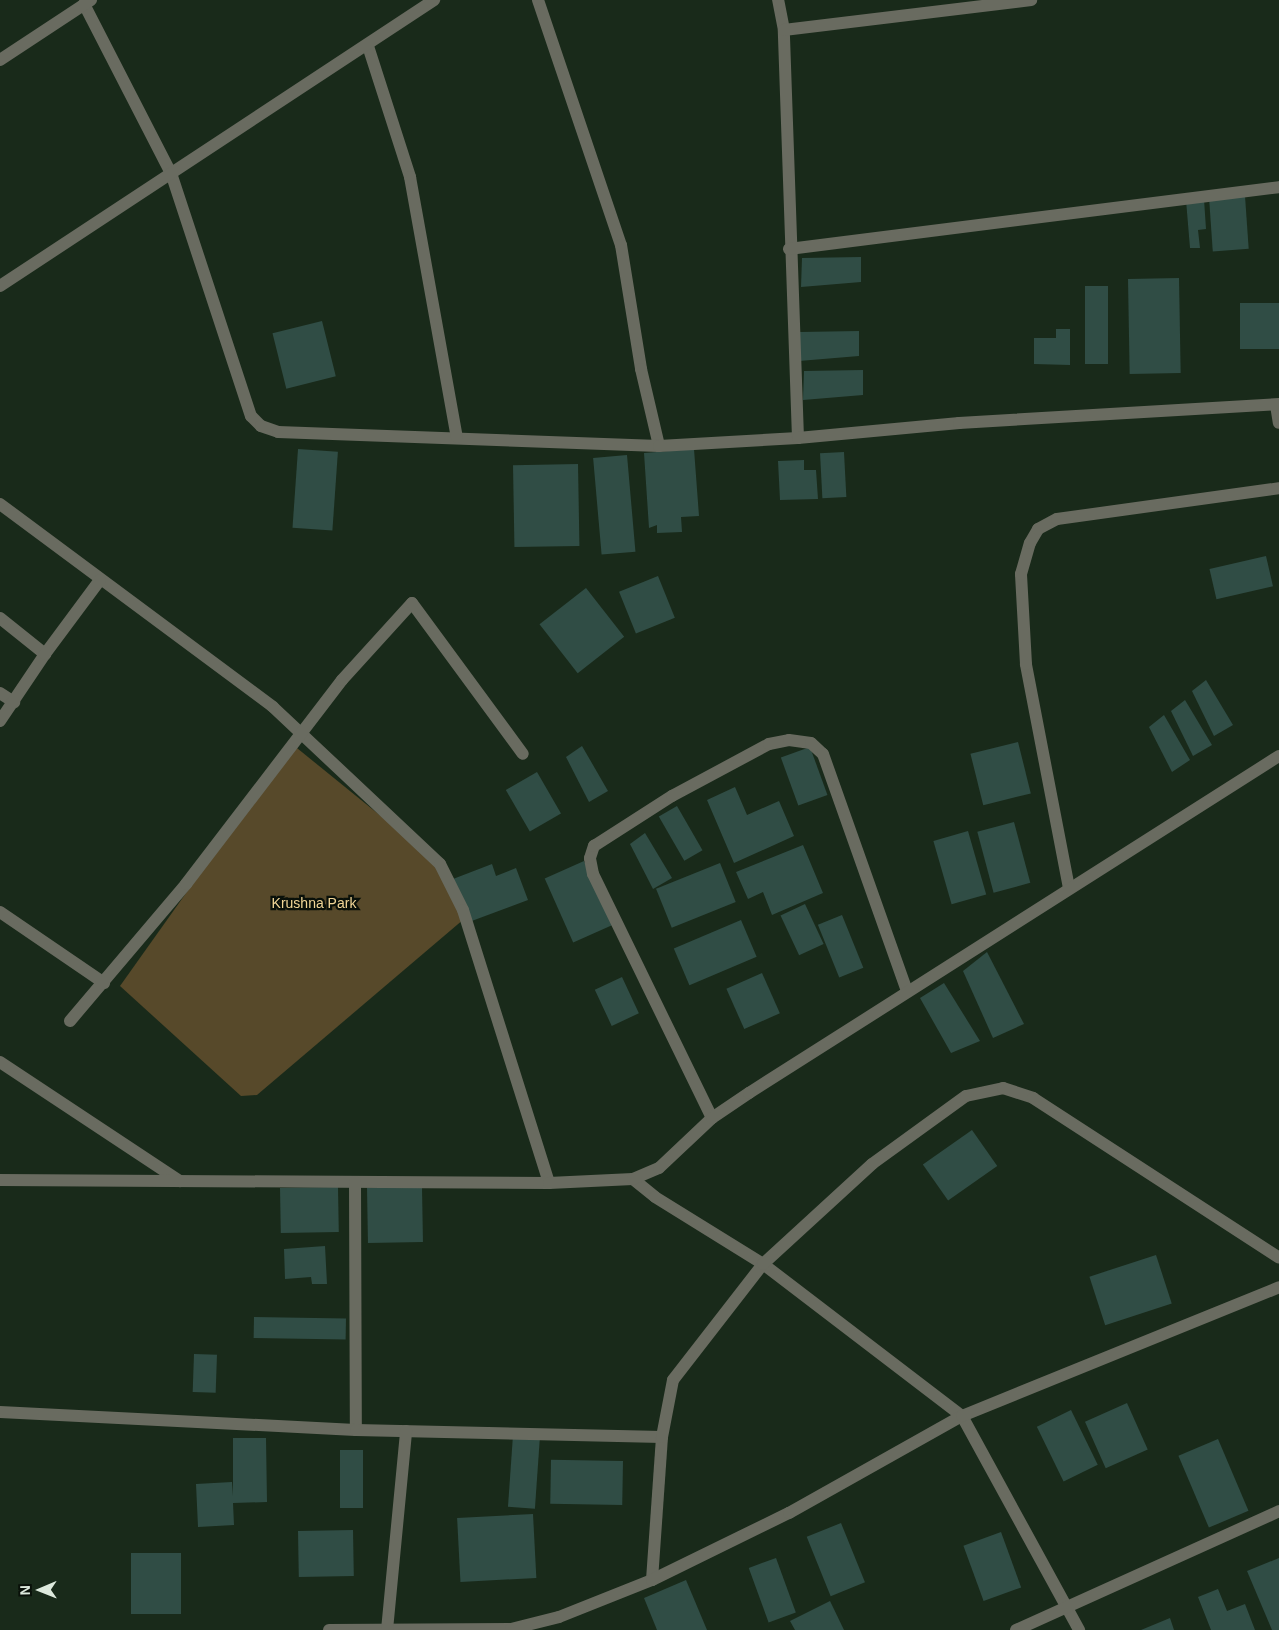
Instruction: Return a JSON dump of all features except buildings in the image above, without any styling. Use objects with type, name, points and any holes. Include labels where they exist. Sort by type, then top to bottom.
[{"type":"street","points":[[0,286],[368,46],[434,0]]},
{"type":"street","points":[[538,0],[621,244],[641,369],[659,446]]},
{"type":"street","points":[[778,0],[784,30],[789,249],[798,438]]},
{"type":"street","points":[[784,30],[1032,0]]},
{"type":"street","points":[[0,60],[87,2],[171,173],[251,416],[261,426],[278,432],[457,437],[659,446],[798,438],[959,423],[1277,404],[1279,423]]},
{"type":"street","points":[[368,46],[410,177],[457,437]]},
{"type":"street","points":[[789,249],[1279,187]]},
{"type":"street","points":[[1069,888],[1026,664],[1021,574],[1030,543],[1038,529],[1057,518],[1279,488]]},
{"type":"street","points":[[0,504],[273,707],[440,864],[463,910],[549,1183]]},
{"type":"street","points":[[0,721],[45,654],[100,580]]},
{"type":"street","points":[[70,1021],[186,884],[342,680],[412,603],[523,754]]},
{"type":"street","points":[[0,618],[45,654]]},
{"type":"street","points":[[0,693],[14,702]]},
{"type":"street","points":[[712,1118],[593,874],[590,858],[594,846],[672,796],[770,744],[789,740],[811,742],[823,754],[907,991]]},
{"type":"street","points":[[0,1180],[549,1183],[633,1179],[659,1168],[712,1118],[907,991],[1279,756]]},
{"type":"street","points":[[0,912],[104,983]]},
{"type":"street","points":[[0,1062],[180,1181]]},
{"type":"street","points":[[652,1580],[662,1437],[674,1380],[763,1264],[872,1164],[966,1096],[1003,1088],[1033,1098],[1279,1258]]},
{"type":"street","points":[[633,1179],[655,1197],[763,1264],[962,1416],[1068,1605],[1079,1630]]},
{"type":"street","points":[[354,1182],[356,1430]]},
{"type":"street","points":[[329,1630],[511,1629],[559,1617],[652,1580],[789,1513],[962,1416],[1279,1286]]},
{"type":"street","points":[[0,1412],[356,1430],[662,1437]]},
{"type":"street","points":[[387,1630],[406,1431]]},
{"type":"street","points":[[1016,1630],[1279,1511]]},
{"type":"green space","name":"Krushna Park","points":[[292,744],[440,864],[464,919],[257,1095],[241,1096],[120,986]]}]
